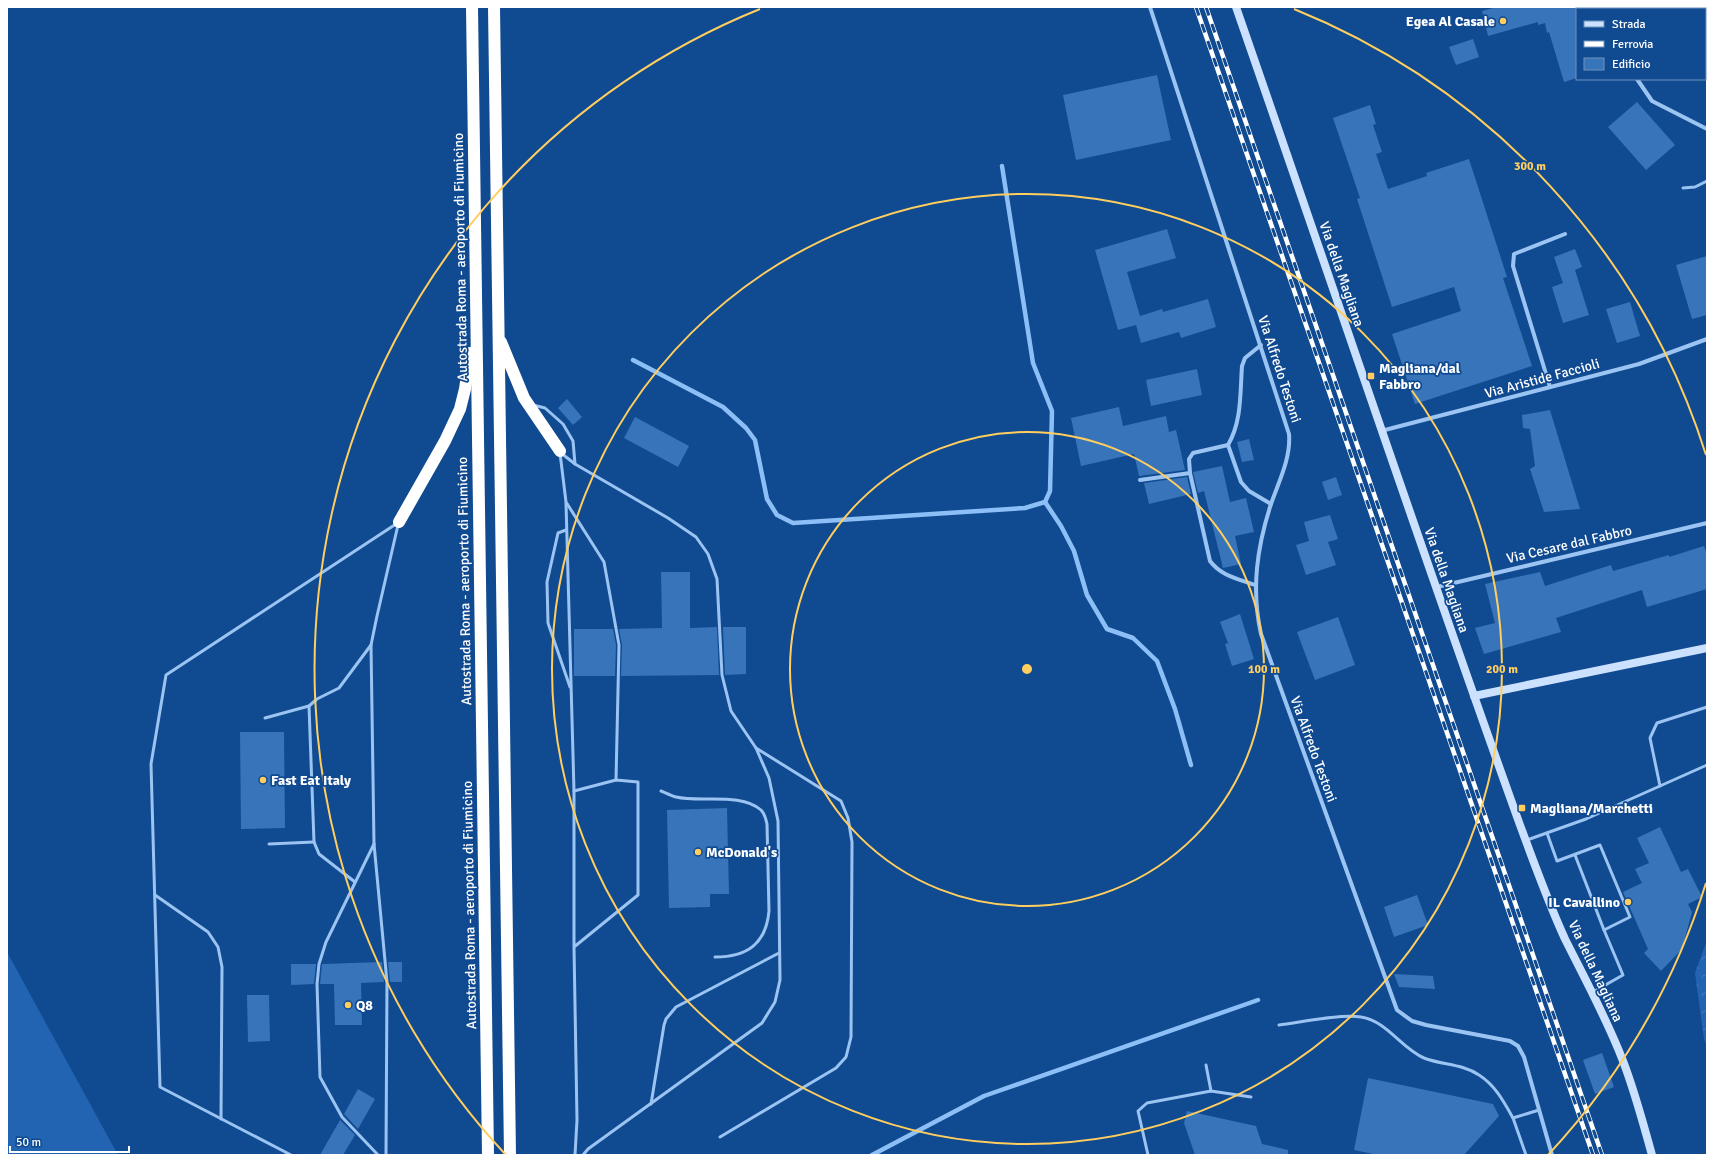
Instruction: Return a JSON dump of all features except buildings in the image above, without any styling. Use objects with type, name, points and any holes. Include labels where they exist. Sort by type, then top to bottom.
[{"type":"highway","name":"Autostrada Roma - aeroporto di Fiumicino","points":[[472,7],[488,1155]]},
{"type":"highway","points":[[494,7],[510,1155]]},
{"type":"highway","points":[[399,522],[445,441],[460,409],[465,389],[471,342],[476,319]]},
{"type":"highway","points":[[498,335],[528,404],[560,451]]},
{"type":"main road","name":"Via della Magliana","points":[[1236,7],[1381,431],[1526,841],[1564,936],[1623,1060],[1638,1105],[1652,1155]]},
{"type":"main road","points":[[1474,696],[1707,648]]},
{"type":"street","name":"Via Alfredo Testoni","points":[[1150,7],[1289,434],[1288,454],[1271,504],[1260,546],[1256,585],[1258,620],[1261,634],[1397,1010],[1412,1021],[1505,1040],[1518,1046],[1524,1057],[1552,1155]]},
{"type":"street","points":[[1638,80],[1652,101],[1707,129]]},
{"type":"street","points":[[1550,387],[1512,266],[1514,254],[1565,234]]},
{"type":"street","name":"Via Aristide Faccioli","points":[[1381,431],[1639,364],[1707,339]]},
{"type":"street","points":[[1261,345],[1245,358],[1243,362],[1239,418],[1228,445],[1241,482],[1249,490],[1271,504]]},
{"type":"street","points":[[1228,445],[1193,453],[1189,460],[1190,473],[1210,561],[1216,569],[1228,576],[1256,585]]},
{"type":"street","points":[[1140,480],[1190,473]]},
{"type":"street","name":"Via Cesare dal Fabbro","points":[[1437,587],[1707,524]]},
{"type":"lane","points":[[1683,188],[1695,187],[1707,181]]},
{"type":"lane","points":[[528,404],[545,408],[563,424],[573,442],[575,464]]},
{"type":"lane","points":[[560,451],[575,464],[668,518],[696,537],[708,554],[717,579],[722,675],[731,711],[756,748],[769,778],[778,821],[780,980],[775,1002],[762,1023],[588,1149],[583,1155]]},
{"type":"lane","points":[[560,451],[566,502],[574,791],[574,948],[577,1120],[575,1155]]},
{"type":"lane","points":[[566,502],[604,562],[619,645],[616,780]]},
{"type":"lane","points":[[386,1155],[386,962],[374,844],[371,645],[399,522]]},
{"type":"lane","points":[[291,1155],[160,1087],[151,764],[166,674],[399,522]]},
{"type":"lane","points":[[566,530],[558,533],[547,582],[548,623],[571,691]]},
{"type":"lane","points":[[265,718],[309,706],[317,699],[339,688],[371,645]]},
{"type":"lane","points":[[309,706],[314,842],[319,854],[355,882]]},
{"type":"lane","points":[[1660,786],[1650,738],[1657,723],[1707,706]]},
{"type":"lane","points":[[720,1137],[836,1068],[846,1057],[851,1038],[852,842],[846,810],[841,801],[756,748]]},
{"type":"lane","points":[[1526,841],[1586,819],[1707,765]]},
{"type":"lane","points":[[574,791],[616,780],[638,782],[638,894],[574,948]]},
{"type":"lane","points":[[661,791],[676,797],[733,801],[750,804],[761,810],[765,816],[767,824],[768,925],[762,937],[746,952],[726,957],[715,957]]},
{"type":"lane","points":[[1547,833],[1557,861],[1600,845],[1630,917],[1604,930]]},
{"type":"lane","points":[[269,844],[314,842]]},
{"type":"lane","points":[[374,844],[326,942],[319,964],[317,984],[320,1077],[342,1117],[378,1155]]},
{"type":"lane","points":[[1575,855],[1622,975],[1592,993]]},
{"type":"lane","points":[[155,895],[208,932],[218,947],[222,968],[221,1119]]},
{"type":"lane","points":[[651,1104],[666,1019],[676,1007],[779,953]]},
{"type":"lane","points":[[1279,1025],[1350,1016],[1362,1017],[1376,1022],[1408,1048],[1424,1057],[1464,1068],[1479,1075],[1498,1093],[1513,1118],[1526,1155]]},
{"type":"lane","points":[[1206,1065],[1210,1091]]},
{"type":"lane","points":[[1148,1155],[1138,1111],[1147,1104],[1210,1091],[1252,1097]]},
{"type":"lane","points":[[1513,1118],[1539,1110]]},
{"type":"green space","points":[[1707,940],[1707,1047],[1704,1039],[1695,973]]},
{"type":"green space","points":[[7,952],[118,1155],[7,1155]]},
{"type":"waterway","points":[[633,360],[723,407],[746,428],[755,440],[767,499],[777,515],[793,523],[1025,508],[1045,502],[1050,491],[1052,411],[1033,363],[1002,166]]},
{"type":"waterway","points":[[1045,502],[1061,526],[1074,551],[1087,595],[1107,629],[1133,638],[1157,661],[1175,709],[1191,765]]},
{"type":"waterway","points":[[872,1155],[984,1096],[1258,1000]]},
{"type":"railway","points":[[1196,7],[1593,1155]]},
{"type":"railway","points":[[1206,7],[1602,1155]]},
{"type":"place","name":"Egea Al Casale","points":[[1503,21]]},
{"type":"place","name":"Magliana/dal Fabbro","points":[[1371,376]]},
{"type":"place","name":"Fast Eat Italy","points":[[263,780]]},
{"type":"place","name":"Magliana/Marchetti","points":[[1522,808]]},
{"type":"place","name":"McDonald's","points":[[698,852]]},
{"type":"place","name":"IL Cavallino","points":[[1628,902]]},
{"type":"place","name":"Q8","points":[[348,1005]]}]
